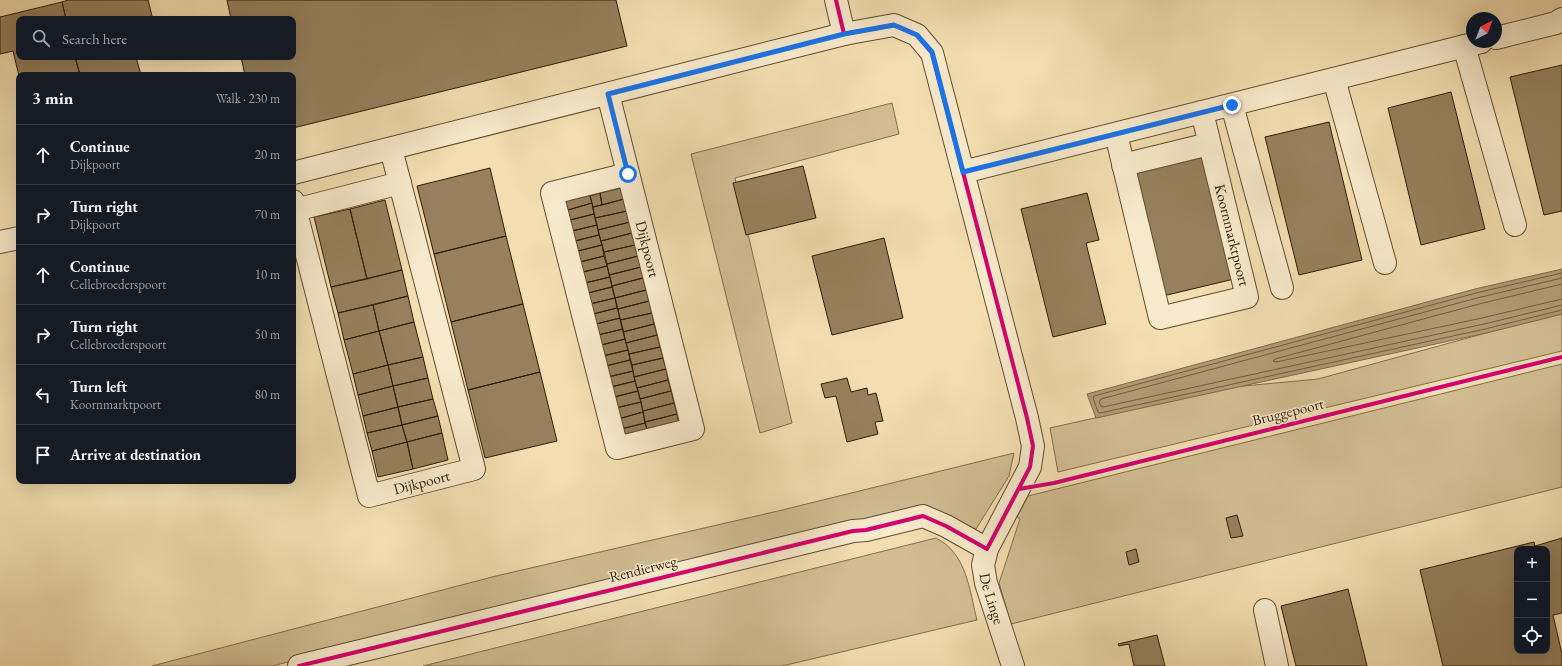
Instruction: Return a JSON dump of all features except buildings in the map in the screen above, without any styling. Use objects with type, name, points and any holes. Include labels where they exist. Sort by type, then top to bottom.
[{"type":"street","points":[[296,172],[844,34],[836,0]]},
{"type":"street","points":[[1502,36],[1556,23],[1562,19]]},
{"type":"street","name":"De Linge","points":[[844,34],[894,25],[917,35],[932,52],[1033,446],[1030,467],[987,549],[983,565],[986,583],[1012,666]]},
{"type":"street","points":[[963,172],[1466,46]]},
{"type":"street","points":[[1474,48],[1515,225]]},
{"type":"street","points":[[1334,79],[1385,263]]},
{"type":"street","name":"Dijkpoort","points":[[608,94],[693,429],[617,448],[552,193],[628,174]]},
{"type":"street","points":[[1232,105],[1282,288]]},
{"type":"street","name":"Koornmarktpoort","points":[[1116,134],[1160,318],[1247,297],[1202,112]]},
{"type":"street","points":[[1123,165],[1209,144]]},
{"type":"street","name":"Dijkpoort","points":[[296,214],[369,496],[474,469],[391,148]]},
{"type":"street","name":"Dijkpoort","points":[[296,206],[400,183]]},
{"type":"street","points":[[0,242],[16,239]]},
{"type":"street","name":"Rendierweg","points":[[300,666],[718,563],[923,516],[946,526],[987,549]]},
{"type":"street","points":[[1265,610],[1277,666]]},
{"type":"shaded area","points":[[892,103],[899,134],[735,178],[792,423],[760,433],[691,154]]},
{"type":"shaded area","points":[[1562,314],[1562,351],[1058,472],[1050,428],[1233,387],[1318,379],[1486,333]]},
{"type":"shaded area","points":[[1562,364],[1562,487],[1011,624],[999,583],[1020,519],[1017,517],[1028,496]]},
{"type":"shaded area","points":[[1014,453],[1009,476],[976,529],[925,507],[525,603],[272,666],[152,666],[496,576],[778,511]]},
{"type":"shaded area","points":[[936,538],[954,553],[965,573],[977,620],[782,666],[423,666]]},
{"type":"water","points":[[1562,269],[1562,314],[1486,333],[1096,418],[1087,394],[1475,289]]},
{"type":"cycle path","points":[[299,666],[853,531],[866,530],[923,516],[946,526],[987,549],[1030,467],[1033,446],[932,53],[917,35],[894,25],[844,34],[836,0]]},
{"type":"cycle path","name":"Bruggepoort","points":[[1019,489],[1054,483],[1562,357]]},
{"type":"route","points":[[628,174],[608,94],[844,34],[894,25],[917,35],[932,52],[963,172],[1232,105]]}]
